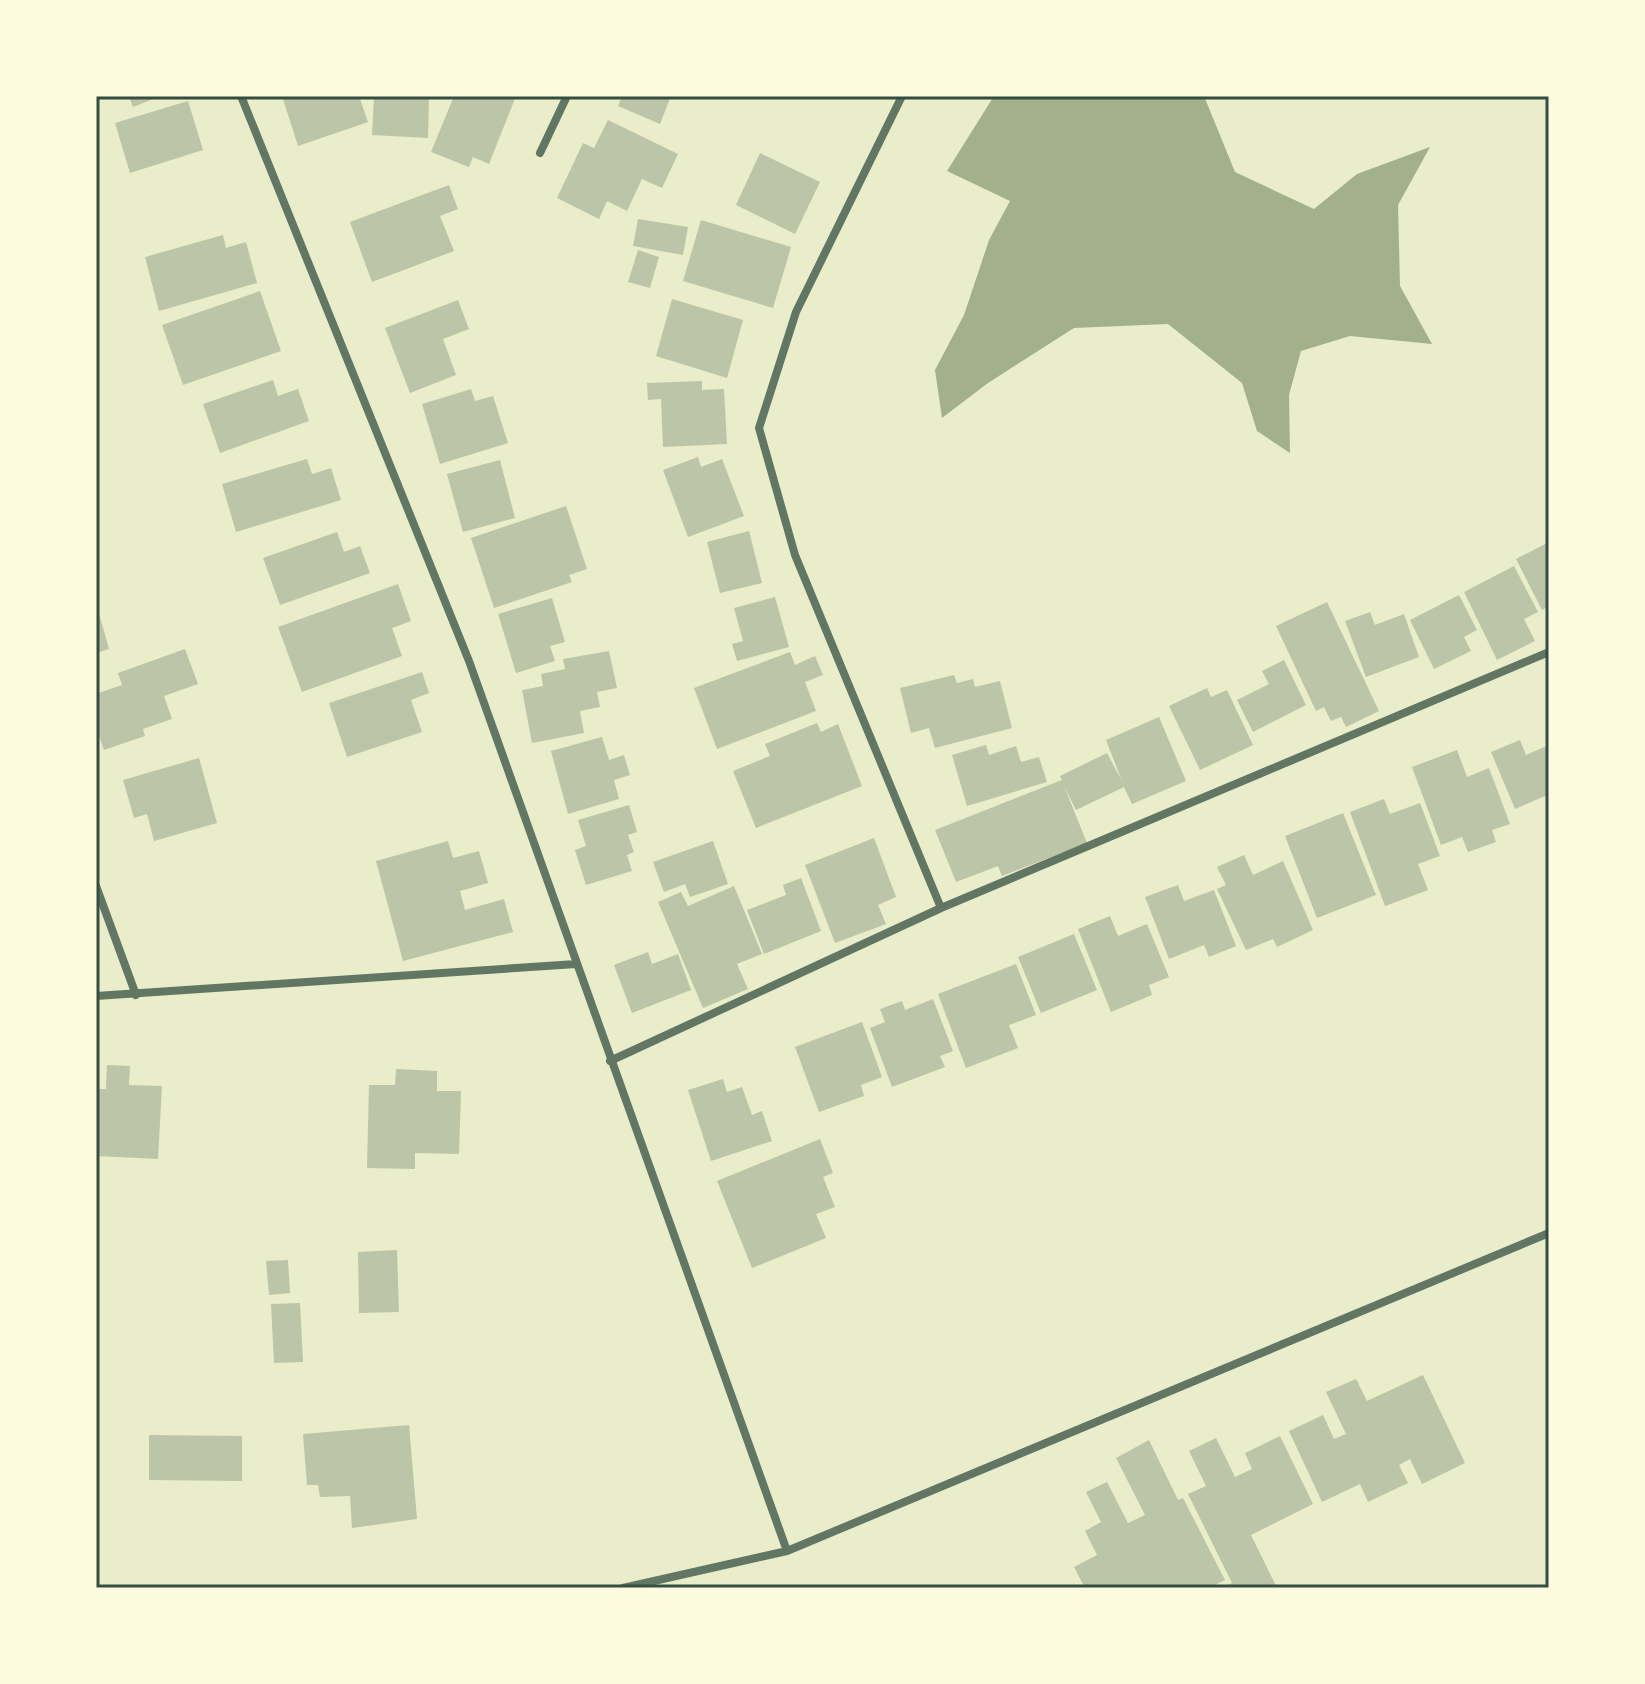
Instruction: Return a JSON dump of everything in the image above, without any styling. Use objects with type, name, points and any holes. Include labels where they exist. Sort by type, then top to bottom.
[{"type":"street","points":[[241,96],[469,661],[787,1551]]},
{"type":"street","points":[[540,153],[567,96]]},
{"type":"street","points":[[902,96],[796,312],[759,428],[795,555],[941,908]]},
{"type":"street","points":[[610,1061],[941,908],[1549,652]]},
{"type":"street","points":[[96,886],[136,995]]},
{"type":"street","points":[[96,996],[576,964]]},
{"type":"street","points":[[623,1588],[787,1551],[1549,1233]]},
{"type":"shaded area","points":[[994,96],[1204,96],[1235,172],[1314,209],[1357,174],[1430,147],[1398,205],[1400,286],[1432,344],[1350,336],[1301,351],[1289,395],[1290,453],[1257,431],[1242,383],[1168,324],[1074,328],[988,383],[942,418],[935,370],[964,315],[989,240],[1010,201],[947,171]]},
{"type":"building","points":[[129,96],[161,96],[133,107]]},
{"type":"building","points":[[282,96],[359,96],[368,122],[298,146]]},
{"type":"building","points":[[374,96],[429,96],[428,138],[372,135]]},
{"type":"building","points":[[454,96],[516,96],[489,164],[473,157],[469,167],[431,152]]},
{"type":"building","points":[[622,96],[671,96],[660,124],[618,106]]},
{"type":"building","points":[[188,101],[203,150],[130,173],[115,123]]},
{"type":"building","points":[[608,120],[678,154],[662,188],[642,179],[627,211],[607,201],[599,219],[557,198],[583,143],[594,148]]},
{"type":"building","points":[[760,153],[820,182],[795,234],[736,205]]},
{"type":"building","points":[[449,185],[458,209],[440,216],[454,251],[372,282],[350,222]]},
{"type":"building","points":[[638,219],[688,227],[683,255],[633,246]]},
{"type":"building","points":[[701,220],[791,247],[773,308],[683,281]]},
{"type":"building","points":[[223,235],[226,248],[246,242],[257,283],[159,311],[145,257]]},
{"type":"building","points":[[638,250],[659,257],[650,288],[628,282]]},
{"type":"building","points":[[260,291],[281,351],[183,385],[162,325]]},
{"type":"building","points":[[672,299],[743,320],[727,378],[656,356]]},
{"type":"building","points":[[458,300],[469,329],[443,339],[456,375],[410,393],[385,328]]},
{"type":"building","points":[[273,380],[278,396],[298,389],[309,421],[220,453],[203,404]]},
{"type":"building","points":[[702,381],[702,390],[724,389],[727,444],[663,447],[661,399],[648,400],[647,383]]},
{"type":"building","points":[[471,389],[475,401],[493,396],[508,443],[440,464],[422,404]]},
{"type":"building","points":[[698,457],[701,467],[722,459],[744,516],[688,537],[663,470]]},
{"type":"building","points":[[307,459],[312,474],[331,468],[341,500],[236,532],[222,484]]},
{"type":"building","points":[[500,460],[515,518],[463,532],[447,474]]},
{"type":"building","points":[[566,506],[587,569],[569,575],[572,582],[494,608],[471,538]]},
{"type":"building","points":[[749,531],[762,583],[720,593],[707,542]]},
{"type":"building","points":[[337,532],[344,552],[360,546],[370,573],[280,605],[263,558]]},
{"type":"building","points":[[1549,542],[1549,606],[1542,610],[1516,559]]},
{"type":"building","points":[[1514,566],[1538,612],[1524,619],[1535,641],[1497,660],[1464,592]]},
{"type":"building","points":[[398,584],[411,621],[392,628],[402,656],[302,692],[278,627]]},
{"type":"building","points":[[1459,595],[1477,630],[1464,637],[1471,651],[1434,669],[1410,620]]},
{"type":"building","points":[[775,597],[789,647],[737,661],[732,644],[743,641],[734,608]]},
{"type":"building","points":[[552,598],[565,642],[550,646],[555,661],[516,673],[498,614]]},
{"type":"building","points":[[1327,602],[1379,711],[1346,727],[1341,717],[1331,721],[1324,707],[1316,711],[1276,626]]},
{"type":"building","points":[[96,603],[109,649],[96,653]]},
{"type":"building","points":[[1370,612],[1375,625],[1404,614],[1419,657],[1366,677],[1345,621]]},
{"type":"building","points":[[185,649],[198,684],[164,696],[172,719],[143,729],[145,736],[104,750],[96,727],[96,694],[122,685],[118,673]]},
{"type":"building","points":[[609,651],[617,688],[597,692],[600,707],[580,711],[584,733],[532,743],[522,690],[543,686],[541,674],[565,669],[563,659]]},
{"type":"building","points":[[790,652],[795,665],[815,656],[823,675],[805,682],[816,711],[717,749],[694,688]]},
{"type":"building","points":[[1284,660],[1306,705],[1253,732],[1237,700],[1269,684],[1262,671]]},
{"type":"building","points":[[422,672],[429,693],[411,700],[422,732],[347,757],[329,703]]},
{"type":"building","points":[[954,675],[957,683],[973,679],[975,687],[1000,681],[1012,728],[935,748],[929,728],[911,733],[900,688]]},
{"type":"building","points":[[1207,688],[1211,697],[1227,690],[1253,745],[1200,770],[1169,706]]},
{"type":"building","points":[[1159,717],[1186,781],[1132,804],[1124,787],[1076,810],[1064,786],[1087,843],[1002,876],[998,866],[956,882],[935,830],[1062,780],[1060,776],[1107,753],[1122,781],[1106,740]]},
{"type":"building","points":[[817,723],[821,732],[838,724],[862,786],[756,828],[733,771],[770,756],[765,744]]},
{"type":"building","points":[[602,737],[609,760],[624,755],[630,775],[614,780],[619,799],[568,814],[551,751]]},
{"type":"building","points":[[1520,740],[1526,755],[1549,745],[1549,806],[1545,796],[1515,809],[1491,752]]},
{"type":"building","points":[[986,745],[989,755],[1016,746],[1021,762],[1039,757],[1047,782],[967,806],[952,755]]},
{"type":"building","points":[[1457,750],[1467,777],[1489,768],[1510,824],[1492,830],[1496,842],[1468,852],[1462,837],[1441,845],[1412,767]]},
{"type":"building","points":[[199,758],[217,823],[154,841],[147,814],[134,818],[123,780]]},
{"type":"building","points":[[1384,799],[1390,814],[1420,803],[1440,856],[1418,864],[1428,890],[1385,906],[1350,812]]},
{"type":"building","points":[[629,805],[637,832],[628,835],[634,852],[627,855],[632,871],[586,885],[575,850],[586,846],[578,820]]},
{"type":"building","points":[[1343,813],[1376,895],[1317,918],[1285,836]]},
{"type":"building","points":[[874,838],[896,897],[878,905],[886,924],[835,943],[805,865]]},
{"type":"building","points":[[448,841],[453,858],[479,851],[488,883],[460,891],[465,910],[504,899],[513,932],[403,961],[376,861]]},
{"type":"building","points":[[713,841],[728,884],[690,897],[685,884],[664,892],[653,862]]},
{"type":"building","points":[[1244,855],[1253,875],[1283,861],[1313,930],[1277,947],[1273,939],[1246,950],[1217,889],[1226,885],[1217,867]]},
{"type":"building","points":[[801,878],[821,931],[764,954],[747,910],[786,895],[783,885]]},
{"type":"building","points":[[1178,885],[1184,901],[1214,890],[1236,946],[1209,957],[1204,945],[1169,959],[1145,897]]},
{"type":"building","points":[[734,886],[762,954],[737,964],[748,989],[703,1008],[658,902],[681,892],[688,906]]},
{"type":"building","points":[[1110,916],[1118,936],[1147,924],[1169,977],[1149,985],[1152,995],[1111,1012],[1078,929]]},
{"type":"building","points":[[1074,934],[1097,990],[1041,1013],[1018,957]]},
{"type":"building","points":[[648,952],[652,964],[678,954],[691,990],[632,1013],[614,965]]},
{"type":"building","points":[[1016,964],[1036,1015],[1009,1025],[1018,1048],[966,1068],[938,994]]},
{"type":"building","points":[[933,999],[953,1051],[940,1056],[945,1067],[892,1087],[870,1028],[885,1022],[880,1009],[902,1001],[905,1010]]},
{"type":"building","points":[[862,1022],[882,1077],[861,1085],[864,1096],[819,1112],[795,1047]]},
{"type":"building","points":[[107,1065],[130,1066],[129,1085],[162,1086],[158,1159],[96,1156],[96,1089],[106,1089]]},
{"type":"building","points":[[396,1069],[437,1071],[437,1091],[461,1091],[459,1154],[415,1153],[415,1169],[367,1168],[369,1085],[395,1085]]},
{"type":"building","points":[[723,1079],[727,1092],[742,1087],[752,1115],[762,1111],[772,1141],[711,1161],[688,1090]]},
{"type":"building","points":[[820,1139],[833,1173],[823,1177],[835,1207],[816,1214],[826,1238],[752,1268],[717,1181]]},
{"type":"building","points":[[397,1250],[399,1312],[359,1313],[358,1252]]},
{"type":"building","points":[[288,1260],[290,1293],[269,1295],[266,1261]]},
{"type":"building","points":[[300,1303],[303,1362],[274,1363],[271,1304]]},
{"type":"building","points":[[1423,1375],[1465,1463],[1422,1484],[1410,1459],[1399,1465],[1408,1483],[1368,1502],[1360,1484],[1322,1502],[1289,1431],[1323,1415],[1334,1439],[1346,1434],[1326,1392],[1356,1379],[1367,1401]]},
{"type":"building","points":[[409,1425],[417,1519],[352,1528],[350,1496],[320,1497],[318,1485],[307,1485],[303,1434]]},
{"type":"building","points":[[149,1435],[242,1436],[242,1481],[149,1480]]},
{"type":"building","points":[[1280,1436],[1313,1504],[1251,1535],[1277,1588],[1221,1588],[1232,1583],[1188,1494],[1206,1486],[1189,1451],[1216,1438],[1235,1477],[1252,1469],[1245,1453]]},
{"type":"building","points":[[1149,1440],[1178,1500],[1183,1498],[1225,1580],[1209,1588],[1085,1588],[1074,1567],[1097,1555],[1085,1531],[1101,1522],[1086,1492],[1107,1482],[1128,1523],[1145,1515],[1116,1458]]}]
